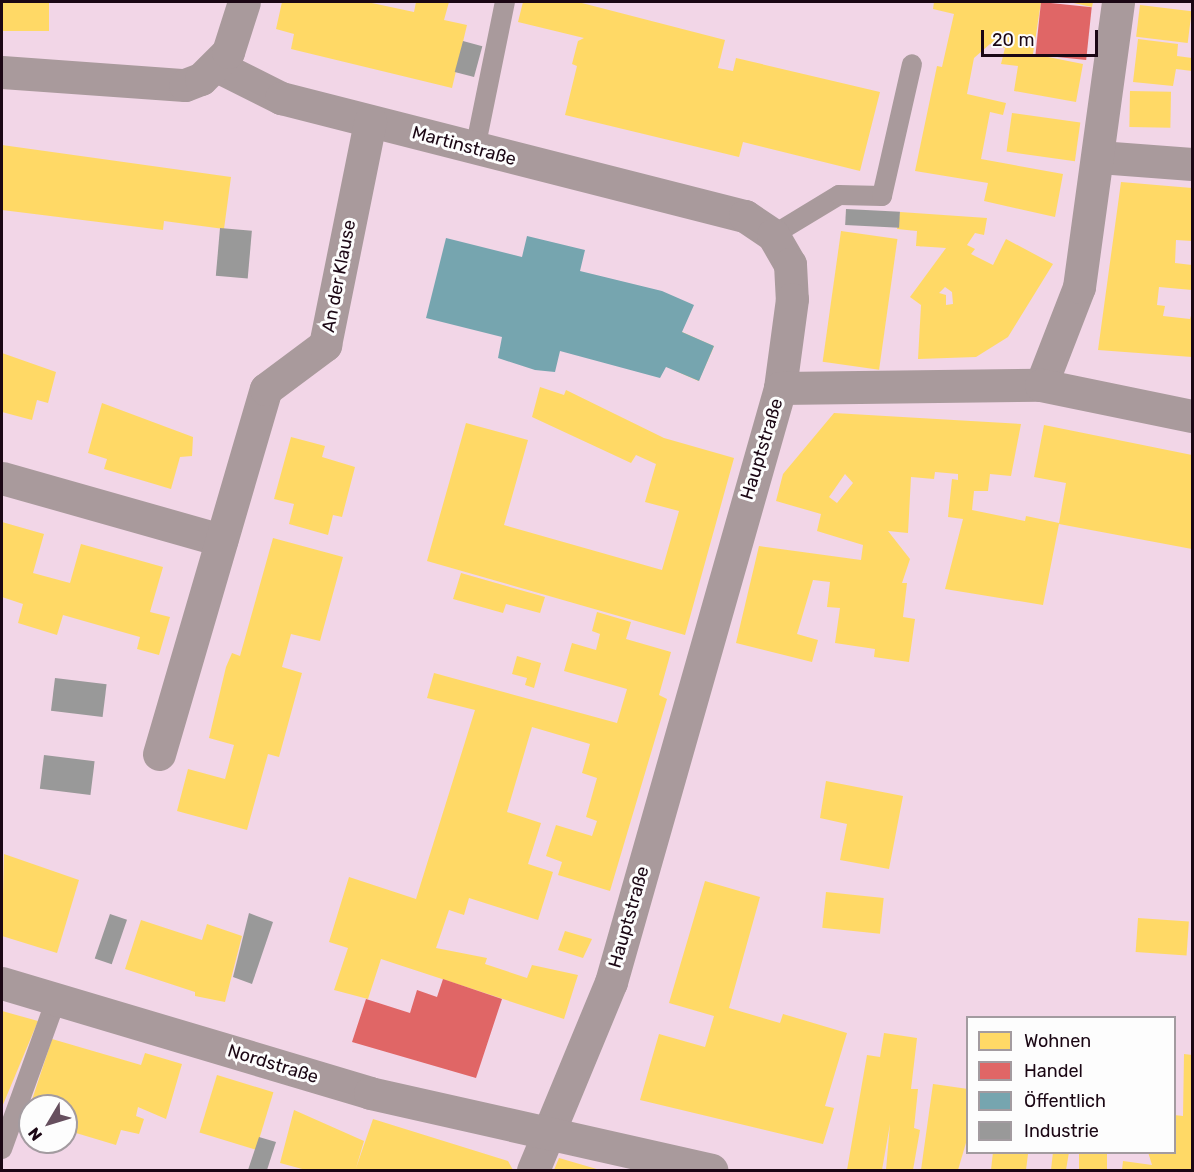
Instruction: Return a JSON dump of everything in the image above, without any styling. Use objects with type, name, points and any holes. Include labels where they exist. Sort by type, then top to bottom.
[{"type":"street","points":[[2,72],[185,85],[217,66],[228,52],[244,2]]},
{"type":"street","points":[[1041,386],[1060,330],[1078,287],[1099,157],[1118,2]]},
{"type":"street","name":"Martinstraße","points":[[217,66],[280,98],[745,216],[773,235]]},
{"type":"street","name":"An der Klause","points":[[159,754],[266,389],[325,345],[370,121]]},
{"type":"street","points":[[1099,157],[1192,164]]},
{"type":"street","points":[[773,235],[792,278],[780,388]]},
{"type":"street","name":"Hauptstraße","points":[[533,1170],[611,982],[780,388],[1041,386],[1192,416]]},
{"type":"street","points":[[2,478],[221,540]]},
{"type":"street","name":"Nordstraße","points":[[2,983],[370,1093],[711,1170]]},
{"type":"lane","points":[[476,149],[505,2]]},
{"type":"lane","points":[[773,235],[840,195],[882,196],[912,64]]},
{"type":"lane","points":[[2,1149],[56,1000]]},
{"type":"building: Wohnen","points":[[2,2],[49,2],[49,31],[2,31]]},
{"type":"building: Wohnen","points":[[282,2],[367,2],[414,12],[416,2],[449,2],[444,20],[467,25],[452,88],[291,49],[294,34],[276,29]]},
{"type":"building: Wohnen","points":[[523,2],[578,2],[725,40],[718,68],[733,71],[736,58],[880,92],[860,171],[743,142],[739,157],[565,115],[577,66],[572,64],[578,41],[584,38],[518,22]]},
{"type":"building: Wohnen","points":[[934,2],[1041,2],[1033,54],[1083,64],[1076,102],[1014,91],[1018,66],[1001,64],[1005,48],[990,44],[974,58],[967,94],[1006,103],[1003,115],[990,112],[981,159],[1063,174],[1055,217],[984,201],[988,183],[915,171],[937,66],[942,67],[954,14],[933,9]]},
{"type":"building: Wohnen","points":[[1069,2],[1093,2],[1092,7]]},
{"type":"building: Wohnen","points":[[1140,5],[1192,11],[1188,43],[1136,37]]},
{"type":"building: Wohnen","points":[[1138,39],[1178,44],[1177,56],[1192,58],[1192,71],[1176,69],[1173,86],[1133,82]]},
{"type":"building: Wohnen","points":[[1130,91],[1171,92],[1170,128],[1129,127]]},
{"type":"building: Wohnen","points":[[1012,113],[1080,123],[1075,161],[1007,152]]},
{"type":"building: Wohnen","points":[[2,145],[231,177],[224,229],[164,221],[163,230],[2,210]]},
{"type":"building: Wohnen","points":[[1121,182],[1192,188],[1192,241],[1176,240],[1175,263],[1192,265],[1192,290],[1159,287],[1157,305],[1165,306],[1163,316],[1190,319],[1192,312],[1192,357],[1098,350]]},
{"type":"building: Wohnen","points":[[900,212],[987,218],[984,235],[975,233],[967,245],[975,249],[971,254],[993,265],[1006,239],[1053,264],[1008,337],[976,357],[918,359],[921,305],[910,297],[946,248],[916,246],[917,231],[897,229]],"holes":[[[945,287],[952,292],[953,304],[946,305],[946,295],[939,293]]]},
{"type":"building: Wohnen","points":[[841,231],[897,239],[879,370],[823,362]]},
{"type":"building: Wohnen","points":[[682,332],[714,346],[699,381],[667,367]]},
{"type":"building: Wohnen","points":[[2,353],[56,372],[48,403],[37,400],[32,420],[2,412]]},
{"type":"building: Wohnen","points":[[540,387],[564,395],[566,390],[664,438],[734,458],[685,635],[427,561],[466,423],[528,440],[504,525],[662,570],[679,511],[645,502],[656,464],[636,455],[631,463],[532,417]]},
{"type":"building: Wohnen","points":[[102,403],[193,437],[192,456],[180,457],[171,489],[104,469],[107,459],[88,453]]},
{"type":"building: Wohnen","points":[[834,413],[1021,424],[1011,476],[990,474],[988,491],[974,491],[972,510],[1025,521],[1026,516],[1059,523],[1066,483],[1034,477],[1044,425],[1192,455],[1192,549],[1059,524],[1043,605],[945,589],[963,519],[948,517],[952,479],[958,480],[958,474],[935,472],[934,479],[911,477],[908,533],[888,531],[910,559],[902,583],[907,583],[903,617],[915,619],[909,662],[874,657],[875,649],[835,643],[840,608],[827,607],[830,582],[813,580],[797,634],[818,640],[812,662],[736,643],[759,546],[861,560],[863,545],[817,531],[821,514],[776,501],[783,474]],"holes":[[[845,474],[853,483],[837,503],[829,497]]]},
{"type":"building: Wohnen","points":[[291,437],[325,446],[322,457],[355,467],[342,517],[333,515],[328,535],[289,524],[294,504],[274,499]]},
{"type":"building: Wohnen","points":[[2,522],[44,534],[33,573],[70,583],[81,544],[163,567],[150,612],[170,617],[159,655],[137,649],[140,637],[63,615],[57,635],[18,623],[23,604],[2,597]]},
{"type":"building: Wohnen","points":[[273,538],[343,557],[320,641],[291,634],[282,667],[302,673],[279,757],[268,754],[247,830],[177,811],[188,769],[225,779],[234,745],[209,738],[226,667],[232,653],[240,656]]},
{"type":"building: Wohnen","points":[[461,573],[545,597],[540,613],[506,604],[503,613],[453,599]]},
{"type":"building: Wohnen","points":[[597,612],[631,622],[626,639],[671,652],[659,695],[667,699],[610,891],[558,875],[562,862],[546,856],[556,825],[592,836],[597,821],[586,817],[597,778],[582,773],[590,744],[532,727],[507,812],[541,823],[528,864],[553,872],[538,920],[469,898],[464,915],[449,910],[436,948],[487,958],[485,964],[527,978],[532,965],[578,975],[564,1019],[381,959],[368,999],[334,990],[348,948],[329,942],[349,877],[416,899],[475,710],[427,698],[434,673],[617,723],[627,689],[564,671],[572,643],[596,650],[600,634],[592,631]]},
{"type":"building: Wohnen","points":[[517,656],[541,663],[534,688],[525,685],[527,678],[512,674]]},
{"type":"building: Wohnen","points":[[826,781],[903,796],[889,869],[840,860],[847,824],[820,818]]},
{"type":"building: Wohnen","points":[[4,854],[79,880],[57,953],[2,936]]},
{"type":"building: Wohnen","points":[[705,881],[760,897],[729,1008],[780,1023],[783,1014],[847,1033],[825,1106],[834,1108],[823,1144],[640,1100],[659,1034],[705,1047],[714,1016],[669,1003]]},
{"type":"building: Wohnen","points":[[826,892],[884,898],[880,934],[822,928]]},
{"type":"building: Wohnen","points":[[1138,918],[1189,922],[1187,955],[1136,952]]},
{"type":"building: Wohnen","points":[[141,920],[202,940],[207,924],[242,936],[225,1002],[195,996],[195,992],[125,969]]},
{"type":"building: Wohnen","points":[[565,931],[592,939],[583,958],[558,950]]},
{"type":"building: Wohnen","points":[[2,1011],[38,1021],[2,1107]]},
{"type":"building: Wohnen","points":[[884,1033],[917,1038],[911,1089],[918,1089],[914,1128],[920,1130],[913,1170],[886,1170],[890,1124],[882,1170],[847,1170],[867,1055],[880,1057]]},
{"type":"building: Wohnen","points":[[52,1039],[141,1065],[145,1053],[182,1064],[166,1119],[138,1107],[136,1116],[144,1119],[139,1134],[121,1130],[116,1145],[78,1134],[78,1094],[34,1094]]},
{"type":"building: Wohnen","points":[[1184,1054],[1192,1055],[1192,1170],[1122,1170],[1123,1161],[1152,1165],[1149,1154],[1176,1154],[1176,1115],[1183,1116]]},
{"type":"building: Wohnen","points":[[217,1075],[273,1092],[256,1150],[199,1132]]},
{"type":"building: Wohnen","points":[[933,1084],[966,1089],[966,1143],[958,1170],[921,1170]]},
{"type":"building: Wohnen","points":[[294,1110],[364,1141],[356,1168],[373,1119],[508,1161],[513,1170],[306,1170],[280,1163]]},
{"type":"building: Wohnen","points":[[993,1154],[1028,1154],[1026,1170],[991,1170]]},
{"type":"building: Wohnen","points":[[1053,1154],[1069,1154],[1066,1170],[1051,1170]]},
{"type":"building: Wohnen","points":[[1079,1154],[1107,1154],[1107,1170],[1079,1170]]},
{"type":"building: Wohnen","points":[[559,1158],[600,1170],[554,1170]]},
{"type":"building: Handel","points":[[1041,2],[1092,7],[1086,60],[1035,55]]},
{"type":"building: Handel","points":[[443,979],[502,999],[476,1078],[352,1042],[366,999],[410,1013],[417,990],[437,997]]},
{"type":"building: Öffentlich","points":[[527,236],[585,250],[580,271],[662,291],[694,305],[682,332],[714,346],[699,381],[666,367],[660,378],[560,351],[555,372],[535,370],[498,358],[502,337],[426,318],[446,238],[522,257]]},
{"type":"building: Industrie","points":[[463,41],[482,46],[474,77],[455,72]]},
{"type":"building: Industrie","points":[[846,209],[900,212],[899,228],[845,225]]},
{"type":"building: Industrie","points":[[220,228],[252,231],[248,279],[216,276]]},
{"type":"building: Industrie","points":[[55,678],[107,684],[103,717],[51,711]]},
{"type":"building: Industrie","points":[[44,755],[95,761],[90,795],[40,789]]},
{"type":"building: Industrie","points":[[249,913],[273,922],[252,984],[233,977]]},
{"type":"building: Industrie","points":[[110,914],[127,920],[112,964],[95,958]]},
{"type":"building: Industrie","points":[[259,1137],[276,1142],[267,1170],[248,1170]]}]
